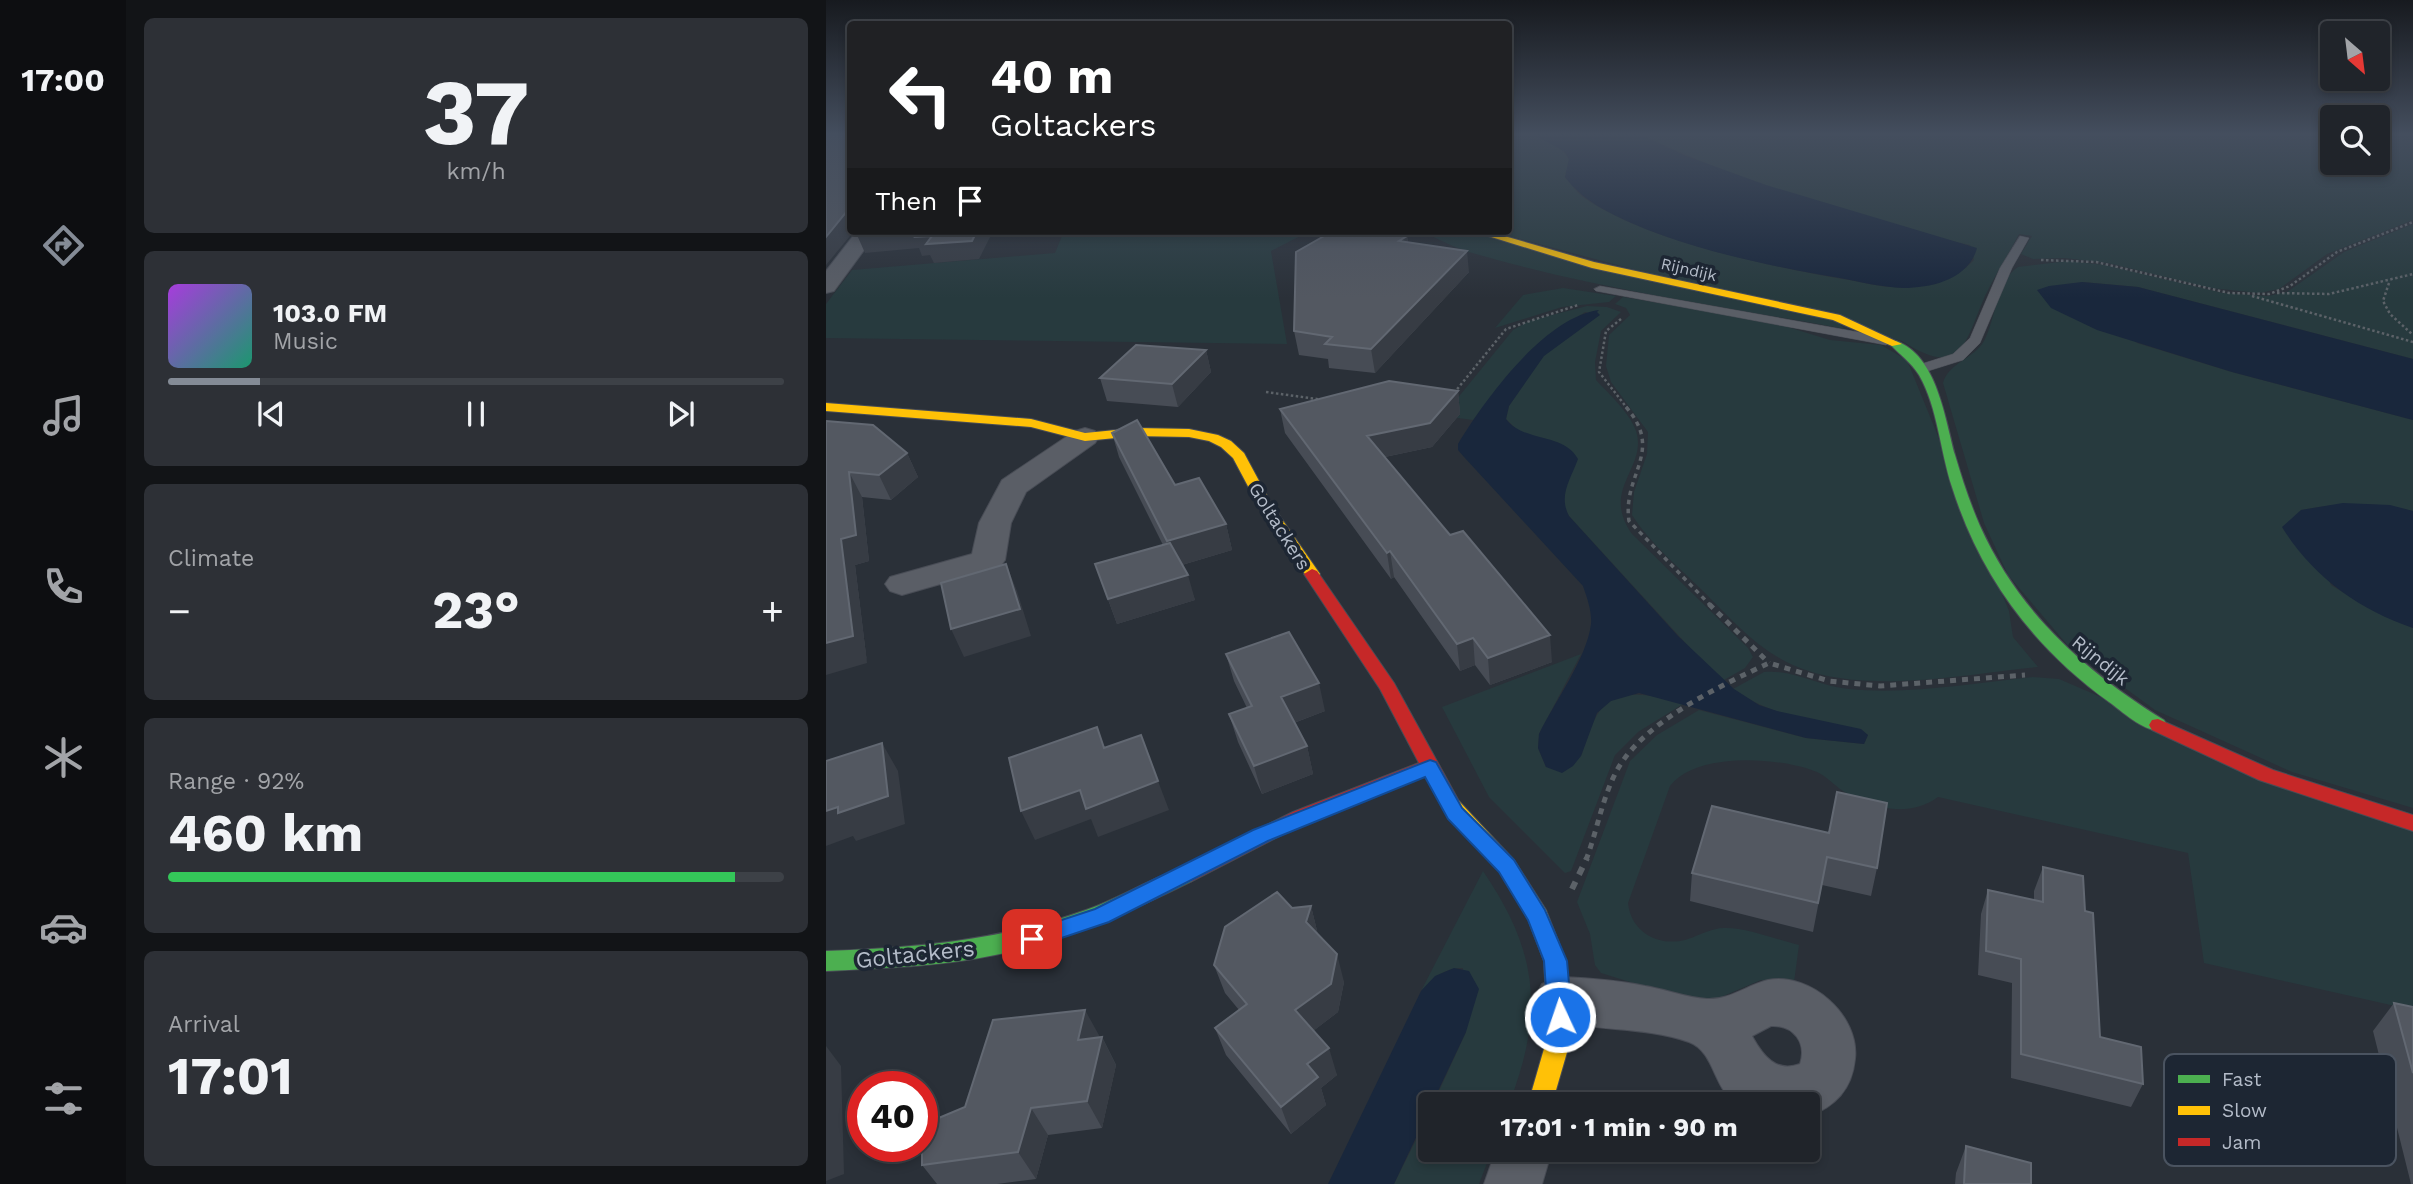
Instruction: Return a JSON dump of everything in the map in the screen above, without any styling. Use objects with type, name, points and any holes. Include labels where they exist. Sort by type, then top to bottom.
[{"type":"street","points":[[826,286],[865,235]]},
{"type":"street","name":"Rijndijk","points":[[1491,235],[1592,265],[1836,317],[1871,330],[1909,352],[1931,380],[1964,508],[1989,564],[2015,605],[2046,642],[2078,671],[2129,709],[2244,768],[2413,823]]},
{"type":"street","name":"Goltackers","points":[[826,407],[1031,423],[1086,437],[1136,432],[1188,433],[1220,441],[1238,456],[1271,516],[1388,687],[1455,813],[1507,866],[1538,916],[1556,961],[1560,1000],[1560,1035],[1543,1092]]},
{"type":"street","name":"Goltackers","points":[[902,584],[988,561],[995,523],[1013,488],[1086,437]]},
{"type":"street","name":"Goltackers","points":[[826,961],[945,954],[1032,939],[1064,929],[1102,916],[1261,836],[1430,767]]},
{"type":"street","points":[[1560,1000],[1624,1003],[1706,1023]]},
{"type":"street","points":[[1513,1184],[1520,1162]]},
{"type":"lane","points":[[1923,368],[1958,357],[1976,340],[2006,268],[2024,239]]},
{"type":"lane","name":"Rijndijk","points":[[1600,289],[1893,342]]},
{"type":"path","points":[[2275,293],[2337,251],[2413,222]]},
{"type":"path","points":[[2006,268],[2038,261],[2088,261],[2252,295],[2275,293],[2320,296],[2354,292],[2413,274]]},
{"type":"path","points":[[2389,283],[2383,301],[2390,314],[2413,335]]},
{"type":"path","points":[[2252,295],[2259,300],[2413,342]]},
{"type":"path","points":[[1452,396],[1506,329],[1541,315],[1589,304]]},
{"type":"path","points":[[1626,312],[1606,331],[1599,362],[1602,379],[1643,432],[1643,452],[1628,495],[1626,508],[1629,521],[1769,663],[1829,681],[1880,686],[2078,671]]},
{"type":"path","points":[[1266,392],[1331,401]]},
{"type":"path","points":[[1538,916],[1559,902],[1574,886],[1624,756],[1640,739],[1665,722],[1750,671],[1769,663]]},
{"type":"green space","points":[[1512,188],[1574,188],[1583,197],[1639,226],[1708,249],[1813,274],[1874,285],[1906,287],[1943,281],[1959,273],[1974,260],[1970,245],[1842,213],[1770,188],[2413,188],[2413,220],[2327,254],[2279,289],[2259,293],[2211,288],[2108,263],[2064,258],[2033,259],[2021,254],[2032,236],[2019,234],[1989,288],[1972,329],[1958,351],[1949,357],[1937,357],[1902,341],[1505,235],[1512,235]]},
{"type":"green space","points":[[2413,224],[2413,359],[2138,287],[2082,282],[2137,343],[2232,372],[2413,420],[2413,511],[2357,504],[2301,510],[2331,585],[2369,608],[2413,628],[2413,808],[2292,772],[2155,710],[2070,648],[2008,575],[1984,523],[1943,383],[1950,370],[1984,341],[2005,282],[2018,267],[2068,261],[2105,265],[2223,293],[2268,296],[2287,292],[2344,252]]},
{"type":"green space","points":[[1062,235],[1302,235],[1271,251],[1287,344],[826,338],[826,304],[852,270],[1055,253]]},
{"type":"green space","points":[[1428,235],[1483,235],[1835,320],[1845,329],[1562,276],[1456,247]]},
{"type":"green space","points":[[1563,288],[1616,296],[1609,302],[1562,307],[1495,328],[1523,295]]},
{"type":"green space","points":[[1623,297],[1768,321],[1830,340],[1881,345],[1907,360],[2009,611],[2013,637],[2038,667],[1907,681],[1840,678],[1809,671],[1781,659],[1750,637],[1657,546],[1632,515],[1634,492],[1647,454],[1648,432],[1611,382],[1606,366],[1609,335],[1630,315],[1626,308],[1615,304]]},
{"type":"green space","points":[[1587,306],[1607,307],[1621,312],[1601,331],[1595,362],[1596,380],[1624,411],[1636,431],[1636,456],[1622,491],[1623,518],[1632,534],[1748,648],[1753,657],[1745,668],[1724,680],[1702,661],[1569,516],[1563,505],[1563,495],[1529,435],[1519,432],[1506,419],[1509,406],[1543,356],[1599,315],[1585,312],[1531,350],[1473,420],[1443,416],[1513,330],[1529,321]]},
{"type":"green space","points":[[1581,654],[1539,734],[1538,748],[1546,767],[1581,756],[1597,715],[1605,705],[1615,699],[1637,695],[1683,704],[1638,732],[1615,755],[1571,871],[1565,873],[1489,797],[1442,707]]},
{"type":"green space","points":[[1764,672],[1786,673],[1838,688],[1872,690],[1941,688],[2033,677],[2059,679],[2413,831],[2413,1010],[2204,963],[2188,853],[1938,797],[1915,807],[1890,809],[1854,797],[1817,772],[1761,761],[1718,762],[1699,767],[1670,786],[1628,903],[1635,923],[1649,936],[1658,939],[1678,941],[1715,929],[1732,928],[1799,945],[1794,982],[1761,980],[1714,1000],[1697,1003],[1601,973],[1595,965],[1590,934],[1577,902],[1630,761],[1657,735],[1699,710],[1806,738],[1864,744],[1868,735],[1781,713],[1748,699],[1733,689]]},
{"type":"green space","points":[[1483,871],[1516,929],[1530,984],[1528,1041],[1513,1092],[1438,1092],[1466,1032],[1463,968],[1439,975],[1421,991]]},
{"type":"green space","points":[[1418,1136],[1418,1162],[1487,1162],[1479,1184],[1394,1184]]},
{"type":"water","points":[[1575,188],[1777,188],[1977,248],[1966,267],[1948,280],[1903,288],[1879,285],[1749,260],[1686,243],[1628,221],[1596,205]]},
{"type":"water","points":[[2082,282],[2138,287],[2413,359],[2413,420],[2232,372],[2097,330],[2051,308],[2037,290]]},
{"type":"water","points":[[1599,310],[1597,312],[1600,315],[1544,356],[1509,406],[1506,419],[1523,432],[1563,445],[1578,459],[1565,494],[1569,516],[1678,636],[1734,689],[1759,705],[1777,711],[1861,729],[1868,735],[1864,744],[1806,738],[1639,693],[1611,701],[1597,713],[1581,756],[1573,766],[1562,773],[1546,767],[1538,748],[1539,734],[1583,651],[1591,624],[1589,605],[1583,586],[1464,457],[1458,450],[1458,444],[1501,383],[1538,343],[1558,327],[1579,316]]},
{"type":"water","points":[[2343,503],[2390,505],[2413,511],[2413,628],[2374,612],[2338,589],[2308,561],[2282,527],[2301,510]]},
{"type":"water","points":[[1454,968],[1469,971],[1479,989],[1466,1032],[1438,1092],[1418,1092],[1418,1133],[1394,1184],[1328,1184],[1421,991],[1435,976]]},
{"type":"building","points":[[826,188],[847,188],[847,211],[826,237]]},
{"type":"building","points":[[916,235],[975,235],[972,241],[926,244],[932,236],[915,237]]},
{"type":"building","points":[[1326,235],[1401,235],[1407,236],[1399,241],[1467,251],[1371,349],[1325,344],[1332,337],[1294,331],[1296,252]]},
{"type":"building","points":[[1136,345],[1206,350],[1172,384],[1100,378]]},
{"type":"building","points":[[1389,381],[1458,391],[1430,423],[1367,436],[1450,535],[1463,531],[1550,635],[1488,658],[1473,638],[1457,644],[1390,551],[1387,553],[1280,409]]},
{"type":"building","points":[[1137,420],[1175,485],[1199,478],[1226,524],[1167,541],[1112,433]]},
{"type":"building","points":[[826,421],[873,425],[907,453],[879,475],[849,472],[856,535],[841,539],[853,636],[826,643]]},
{"type":"building","points":[[1170,543],[1188,575],[1108,599],[1095,564]]},
{"type":"building","points":[[1006,564],[1020,609],[951,629],[941,583]]},
{"type":"building","points":[[1289,632],[1319,683],[1281,697],[1307,746],[1254,766],[1229,714],[1252,706],[1226,654]]},
{"type":"building","points":[[1097,727],[1104,748],[1141,735],[1158,781],[1086,809],[1080,790],[1021,811],[1009,758]]},
{"type":"building","points":[[882,743],[888,796],[838,813],[838,807],[826,811],[826,761]]},
{"type":"building","points":[[1837,792],[1887,803],[1877,868],[1827,857],[1818,903],[1692,873],[1712,806],[1829,833]]},
{"type":"building","points":[[2043,867],[2083,876],[2085,911],[2093,913],[2100,1037],[2141,1047],[2143,1084],[2021,1054],[2021,959],[1986,951],[1988,890],[2043,902]]},
{"type":"building","points":[[1277,892],[1292,908],[1311,906],[1306,922],[1337,954],[1331,984],[1295,1010],[1329,1048],[1307,1064],[1318,1077],[1281,1107],[1215,1028],[1247,1004],[1214,965],[1225,927]]},
{"type":"building","points":[[2394,1003],[2413,1007],[2413,1073]]},
{"type":"building","points":[[1085,1010],[1078,1040],[1102,1037],[1087,1101],[1031,1108],[1018,1152],[922,1165],[922,1162],[938,1162],[938,1118],[965,1107],[993,1020]]},
{"type":"building","points":[[1966,1146],[2031,1163],[2031,1184],[1964,1184]]},
{"type":"traffic: fast","points":[[1896,344],[1918,365],[1931,388],[1965,506],[1988,558],[2006,588],[2048,641],[2073,664],[2100,686],[2158,725]]},
{"type":"traffic: fast","points":[[826,961],[924,956],[1011,942],[1095,916],[1185,875]]},
{"type":"traffic: slow","points":[[1491,235],[1592,265],[1836,317],[1896,344]]},
{"type":"traffic: slow","points":[[826,407],[1031,423],[1085,437],[1136,432],[1189,433],[1213,438],[1226,444],[1239,456],[1265,505],[1312,574]]},
{"type":"traffic: slow","points":[[1451,805],[1507,866],[1538,916],[1555,961],[1560,1035],[1543,1092]]},
{"type":"traffic: jam","points":[[1312,574],[1388,687],[1451,805]]},
{"type":"traffic: jam","points":[[2158,725],[2266,775],[2413,823]]},
{"type":"traffic: jam","points":[[1185,875],[1300,817],[1429,767]]},
{"type":"route","points":[[1032,939],[1102,916],[1261,836],[1430,767],[1455,813],[1507,866],[1538,916],[1556,961],[1560,1017]]}]
